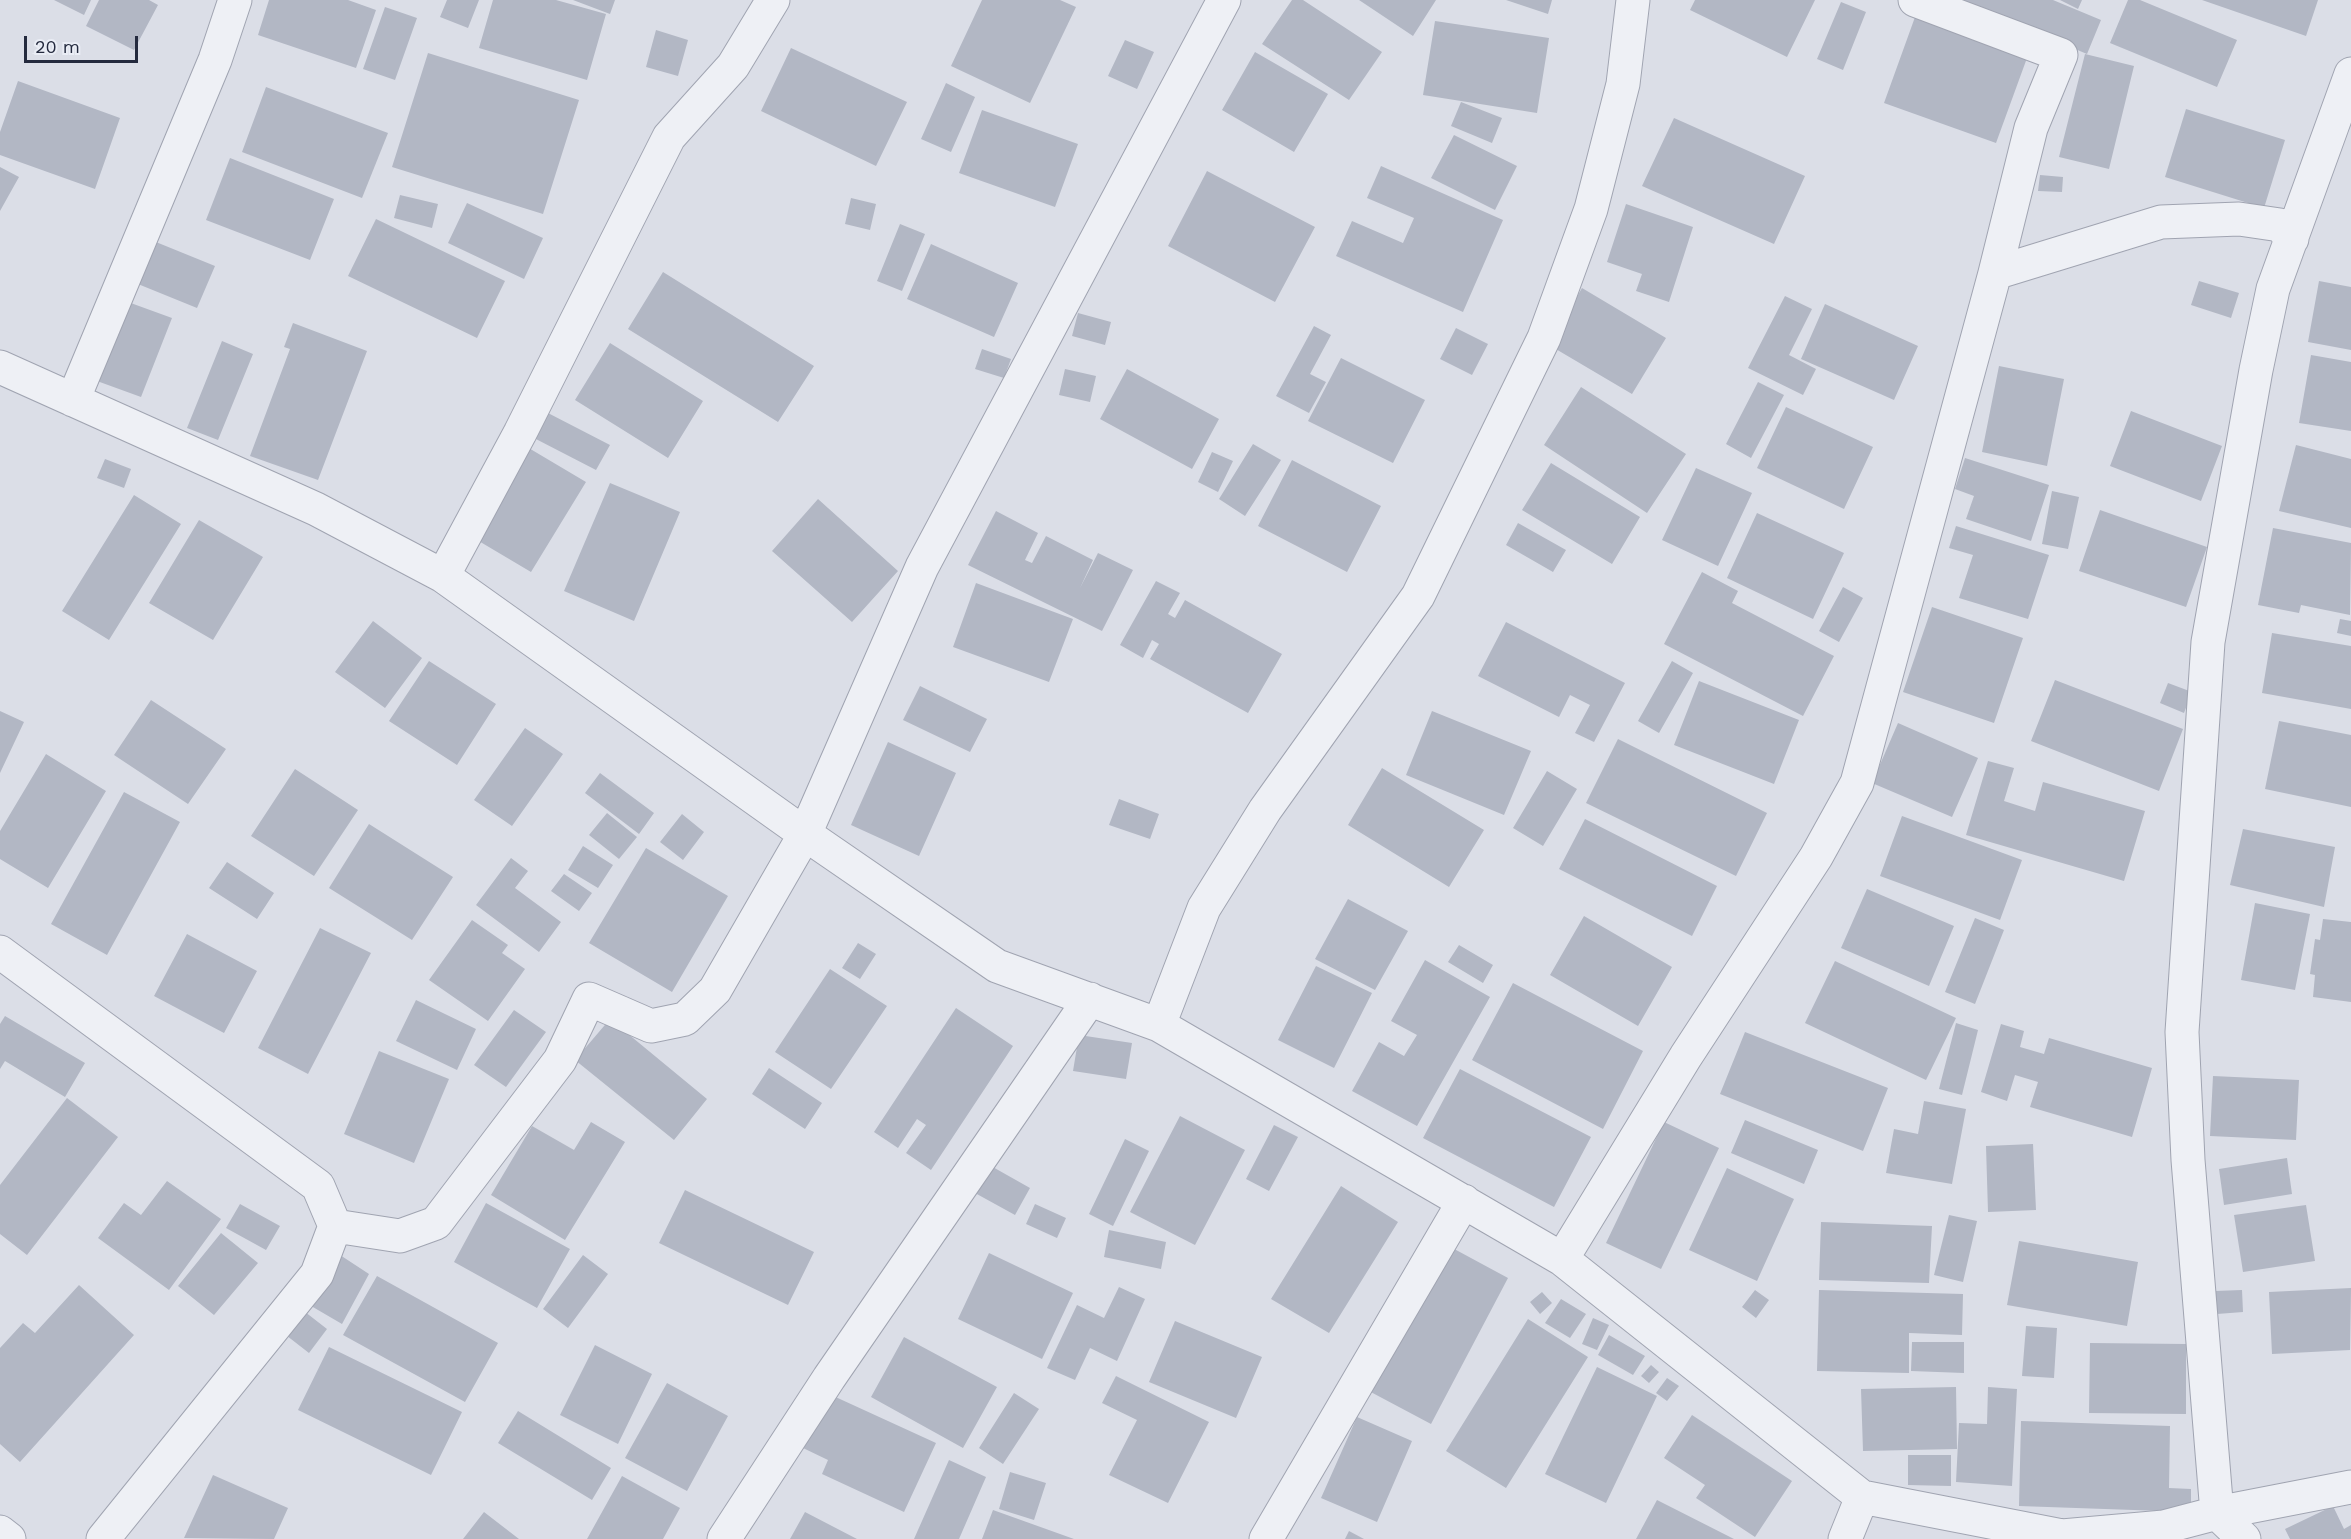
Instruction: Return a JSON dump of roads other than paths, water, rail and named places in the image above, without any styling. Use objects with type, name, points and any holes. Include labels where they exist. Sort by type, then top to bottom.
[{"type":"street","points":[[73,400],[210,71],[236,0]]},
{"type":"street","points":[[443,576],[525,422],[669,137],[733,66],[773,0]]},
{"type":"street","points":[[335,1226],[400,1236],[436,1223],[560,1060],[589,999],[651,1026],[685,1019],[715,990],[806,834],[922,567],[1224,0]]},
{"type":"street","points":[[1159,1025],[1204,908],[1266,810],[1418,596],[1544,338],[1591,209],[1623,84],[1633,0]]},
{"type":"street","points":[[1562,1259],[1686,1056],[1816,857],[1857,783],[1995,273],[2031,128],[2061,55],[1915,0]]},
{"type":"street","points":[[2244,1539],[2217,1513],[2188,1160],[2182,1032],[2208,642],[2261,347],[2274,289],[2351,74]]},
{"type":"street","points":[[1995,273],[2161,222],[2239,219],[2280,225],[2292,239]]},
{"type":"street","points":[[0,367],[316,509],[443,576],[806,834],[997,966],[1159,1025],[1562,1259],[1862,1497],[2062,1536],[2163,1527],[2217,1513],[2351,1487]]},
{"type":"street","points":[[0,952],[318,1186],[335,1226],[317,1274],[103,1539]]},
{"type":"street","points":[[724,1539],[836,1369],[1090,999]]},
{"type":"street","points":[[1266,1539],[1464,1202]]},
{"type":"street","points":[[1845,1539],[1862,1497]]},
{"type":"street","points":[[0,1532],[9,1539]]}]
